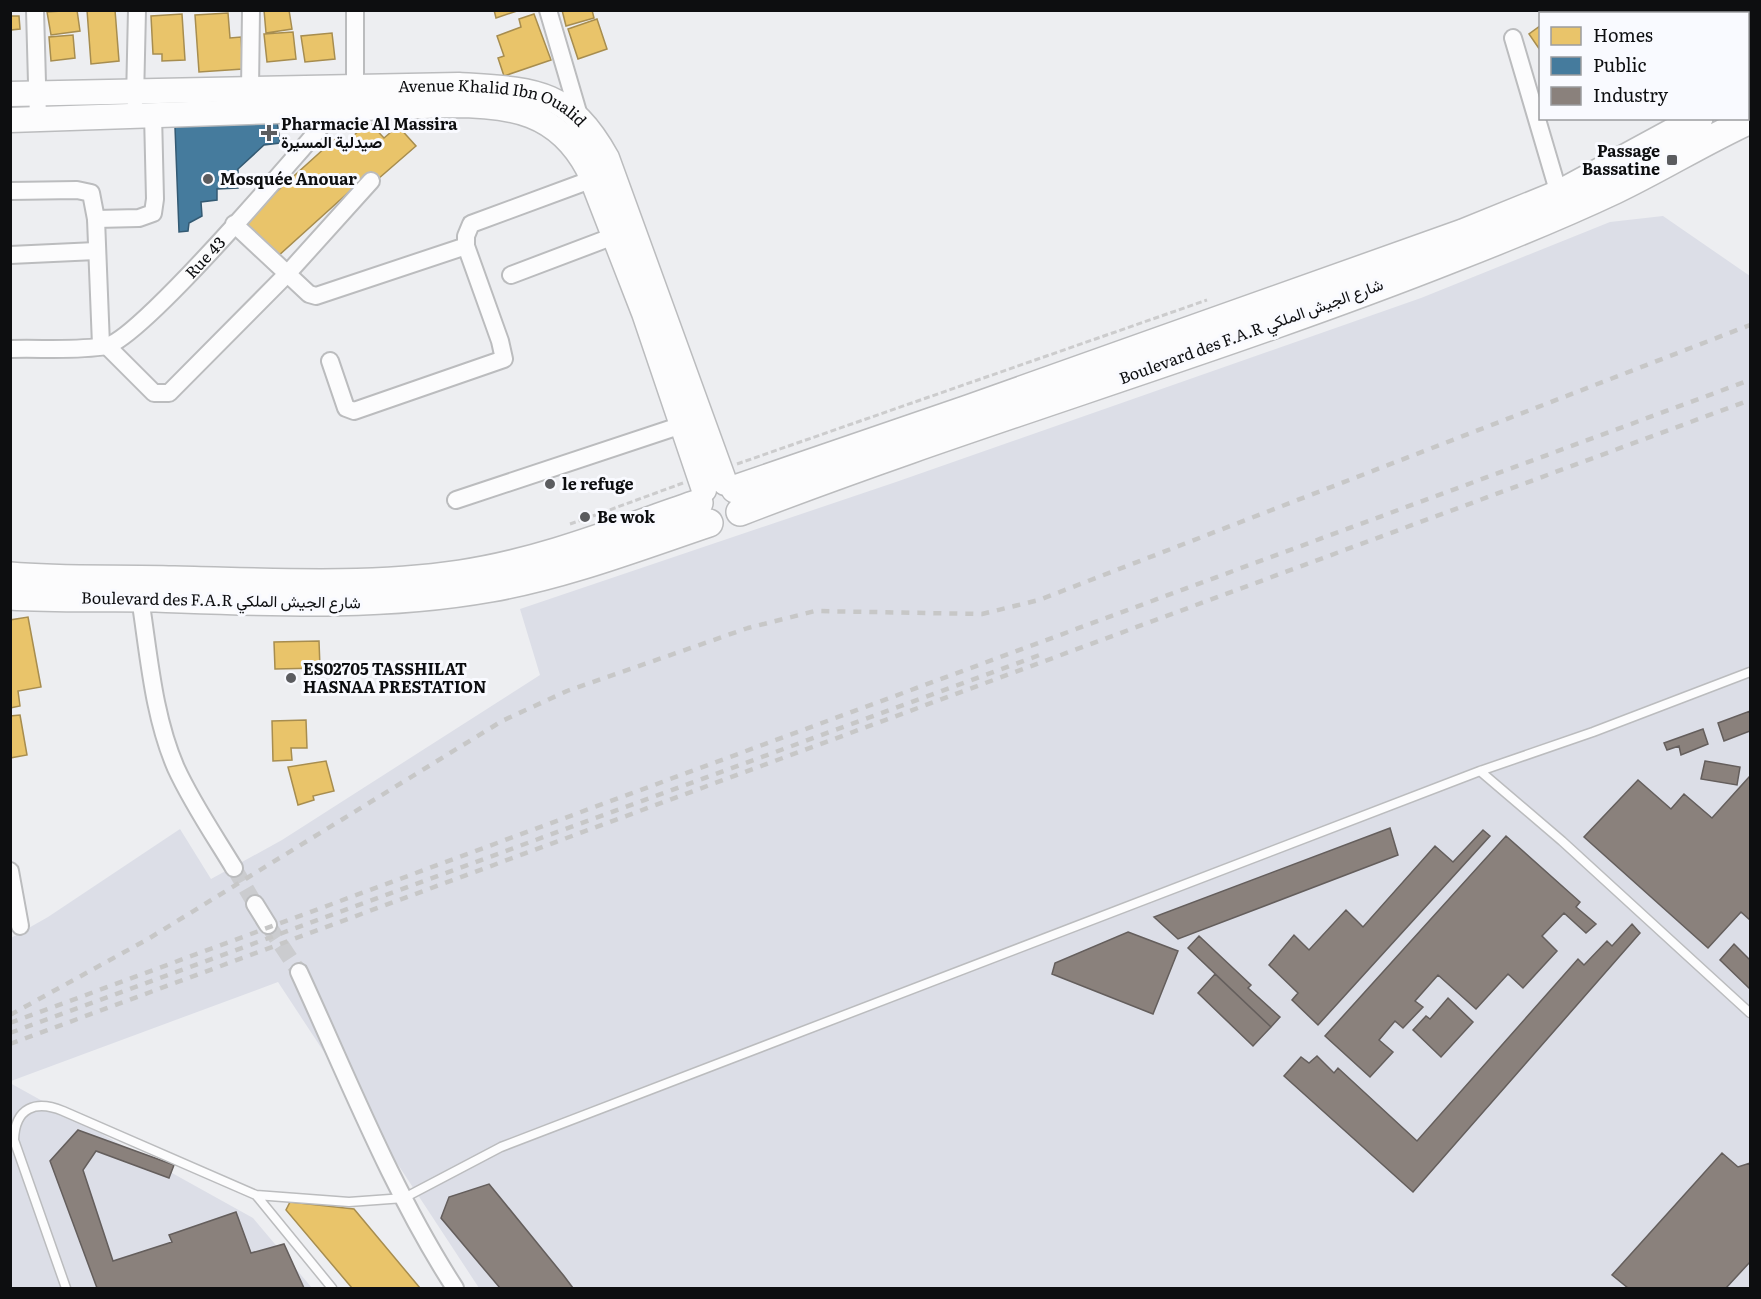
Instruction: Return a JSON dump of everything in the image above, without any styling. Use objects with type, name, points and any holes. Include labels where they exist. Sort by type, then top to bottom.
[{"type":"main road","name":"Avenue Khalid Ibn Oualid","points":[[10,120],[141,107],[250,90],[355,86],[459,85],[523,89],[560,102],[579,119],[598,142],[615,178],[716,493]]},
{"type":"main road","name":"Avenue Khalid Ibn Oualid","points":[[10,94],[35,93],[141,107],[336,109],[485,105],[531,114],[574,147],[592,179],[644,313],[681,425],[716,493]]},
{"type":"main road","name":"Boulevard des F.A.R شارع الجيش الملكي","points":[[10,576],[307,584],[413,580],[514,563],[575,546],[716,493],[968,410],[1324,283],[1559,194],[1695,120]]},
{"type":"main road","name":"Boulevard des F.A.R شارع الجيش الملكي","points":[[10,596],[284,604],[417,599],[493,588],[538,578],[716,493],[831,477],[1253,332],[1452,259],[1615,190],[1715,136],[1750,120]]},
{"type":"street","points":[[35,10],[35,93],[38,119]]},
{"type":"street","points":[[96,219],[139,218],[153,213],[155,199],[141,107],[137,10]]},
{"type":"street","points":[[250,90],[251,10]]},
{"type":"street","points":[[355,10],[355,86]]},
{"type":"street","points":[[548,10],[579,119]]},
{"type":"street","points":[[1513,38],[1559,194]]},
{"type":"street","name":"Rue 43","points":[[10,349],[104,346],[132,331],[234,225],[355,86]]},
{"type":"street","points":[[330,361],[342,401],[346,408],[354,411],[504,359],[500,341],[466,246],[466,236],[471,224],[592,179]]},
{"type":"street","points":[[10,191],[87,191],[94,199],[104,346],[151,391],[164,394],[173,389],[288,273],[371,181]]},
{"type":"street","points":[[234,225],[309,294],[324,295],[466,246]]},
{"type":"street","points":[[511,275],[614,236]]},
{"type":"street","points":[[10,255],[96,251]]},
{"type":"street","points":[[456,500],[681,425]]},
{"type":"street","points":[[140,598],[158,712],[168,745],[188,793],[234,868]]},
{"type":"street","points":[[10,871],[20,926]]},
{"type":"street","points":[[255,904],[268,926]]},
{"type":"street","points":[[298,972],[405,1198],[435,1257],[455,1288]]},
{"type":"lane","points":[[66,1288],[14,1140],[17,1122],[28,1109],[49,1105],[256,1195],[349,1202],[405,1198],[501,1147],[1480,771],[1593,732],[1750,672]]},
{"type":"lane","points":[[1480,771],[1562,841],[1750,1013]]},
{"type":"lane","points":[[256,1195],[332,1288]]},
{"type":"path","points":[[565,526],[716,493],[1208,300]]},
{"type":"shaded area","points":[[1663,216],[1750,276],[1750,1288],[479,1288],[278,982],[11,1081],[11,938],[48,917],[180,829],[211,879],[282,840],[540,675],[520,609],[896,482],[1421,298],[1610,222]]},
{"type":"shaded area","points":[[10,1083],[253,1218],[312,1288],[11,1288]]},
{"type":"building: Homes","points":[[77,10],[80,31],[51,35],[47,12]]},
{"type":"building: Homes","points":[[87,10],[115,10],[119,61],[91,64]]},
{"type":"building: Homes","points":[[264,10],[289,10],[292,29],[266,33]]},
{"type":"building: Homes","points":[[494,10],[520,10],[496,18]]},
{"type":"building: Homes","points":[[562,10],[592,10],[594,18],[566,26]]},
{"type":"building: Homes","points":[[1601,10],[1669,10],[1670,12],[1602,12]]},
{"type":"building: Homes","points":[[10,12],[11,16],[19,16],[20,29],[11,30],[10,34]]},
{"type":"building: Homes","points":[[228,13],[230,38],[241,37],[243,69],[199,72],[195,15]]},
{"type":"building: Homes","points":[[182,14],[185,60],[162,61],[162,54],[153,54],[151,16]]},
{"type":"building: Homes","points":[[534,14],[551,60],[504,76],[498,58],[504,56],[497,36],[521,27],[519,19]]},
{"type":"building: Homes","points":[[597,19],[607,49],[578,59],[568,29]]},
{"type":"building: Homes","points":[[1539,27],[1539,49],[1529,34]]},
{"type":"building: Homes","points":[[293,32],[296,59],[267,62],[264,34]]},
{"type":"building: Homes","points":[[332,33],[335,59],[305,62],[301,36]]},
{"type":"building: Homes","points":[[73,35],[75,58],[51,61],[49,37]]},
{"type":"building: Homes","points":[[369,122],[384,138],[398,126],[416,146],[378,179],[371,172],[277,257],[244,221],[337,137],[344,144]]},
{"type":"building: Homes","points":[[28,617],[41,687],[18,691],[20,706],[10,708],[10,620]]},
{"type":"building: Homes","points":[[319,641],[320,668],[275,669],[274,642]]},
{"type":"building: Homes","points":[[20,715],[27,755],[10,758],[10,716]]},
{"type":"building: Homes","points":[[306,720],[307,748],[291,748],[292,760],[273,761],[272,721]]},
{"type":"building: Homes","points":[[326,761],[334,791],[313,796],[314,800],[298,805],[288,767]]},
{"type":"building: Homes","points":[[290,1202],[354,1209],[420,1288],[352,1288],[286,1210]]},
{"type":"building: Public","name":"Mosquée Anouar","points":[[277,121],[280,143],[264,145],[238,169],[238,188],[217,189],[217,200],[201,202],[202,216],[189,223],[188,231],[179,232],[175,127]]},
{"type":"building: Industry","points":[[1750,711],[1750,731],[1724,741],[1718,723]]},
{"type":"building: Industry","points":[[1703,729],[1708,744],[1681,755],[1679,746],[1667,750],[1664,743]]},
{"type":"building: Industry","points":[[1705,761],[1740,767],[1737,785],[1701,779]]},
{"type":"building: Industry","points":[[1750,776],[1750,920],[1741,912],[1708,948],[1584,837],[1638,780],[1671,809],[1684,794],[1712,818]]},
{"type":"building: Industry","points":[[1390,828],[1398,855],[1178,939],[1154,917]]},
{"type":"building: Industry","points":[[1483,830],[1490,836],[1318,1025],[1292,1000],[1298,993],[1269,965],[1294,935],[1309,950],[1346,910],[1363,927],[1435,846],[1453,862]]},
{"type":"building: Industry","points":[[1506,836],[1580,902],[1576,907],[1596,924],[1586,933],[1564,913],[1542,936],[1557,951],[1523,988],[1508,974],[1476,1009],[1438,975],[1415,1001],[1423,1007],[1403,1028],[1395,1021],[1379,1040],[1393,1052],[1370,1077],[1325,1036]]},
{"type":"building: Industry","points":[[1632,924],[1640,933],[1413,1192],[1284,1076],[1301,1057],[1309,1063],[1317,1056],[1334,1073],[1338,1068],[1417,1141],[1578,959],[1584,965],[1607,941],[1612,946]]},
{"type":"building: Industry","points":[[1128,932],[1178,951],[1153,1014],[1052,974],[1055,963]]},
{"type":"building: Industry","points":[[1199,936],[1251,985],[1248,988],[1280,1017],[1271,1027],[1188,948]]},
{"type":"building: Industry","points":[[1734,944],[1750,960],[1750,989],[1720,960]]},
{"type":"building: Industry","points":[[1215,974],[1271,1027],[1253,1046],[1198,993]]},
{"type":"building: Industry","points":[[1448,998],[1473,1022],[1441,1057],[1413,1030],[1426,1016],[1430,1019]]},
{"type":"building: Industry","points":[[78,1130],[174,1165],[169,1178],[96,1151],[83,1170],[113,1261],[172,1242],[169,1235],[236,1212],[251,1253],[284,1244],[304,1288],[97,1288],[50,1161]]},
{"type":"building: Industry","points":[[1722,1153],[1738,1167],[1750,1163],[1750,1262],[1726,1288],[1628,1288],[1612,1275]]},
{"type":"building: Industry","points":[[489,1184],[573,1288],[500,1288],[441,1218],[449,1197]]},
{"type":"tunnel","points":[[234,868],[255,904]]},
{"type":"tunnel","points":[[268,925],[299,972]]},
{"type":"railway","points":[[10,1015],[148,939],[502,721],[567,691],[748,628],[815,611],[982,614],[1039,600],[1750,325]]},
{"type":"railway","points":[[10,1023],[1750,380]]},
{"type":"railway","points":[[10,1044],[1750,400]]},
{"type":"railway","points":[[10,1033],[1045,653]]},
{"type":"place","name":"Pharmacie Al Massira صيدلية المسيرة","points":[[269,133]]},
{"type":"place","name":"Passage Bassatine","points":[[1672,160]]},
{"type":"place","name":"Mosquée Anouar","points":[[208,179]]},
{"type":"place","name":"le refuge","points":[[550,484]]},
{"type":"place","name":"Be wok","points":[[585,517]]},
{"type":"place","name":"ES02705 TASSHILAT HASNAA PRESTATION","points":[[291,678]]}]
